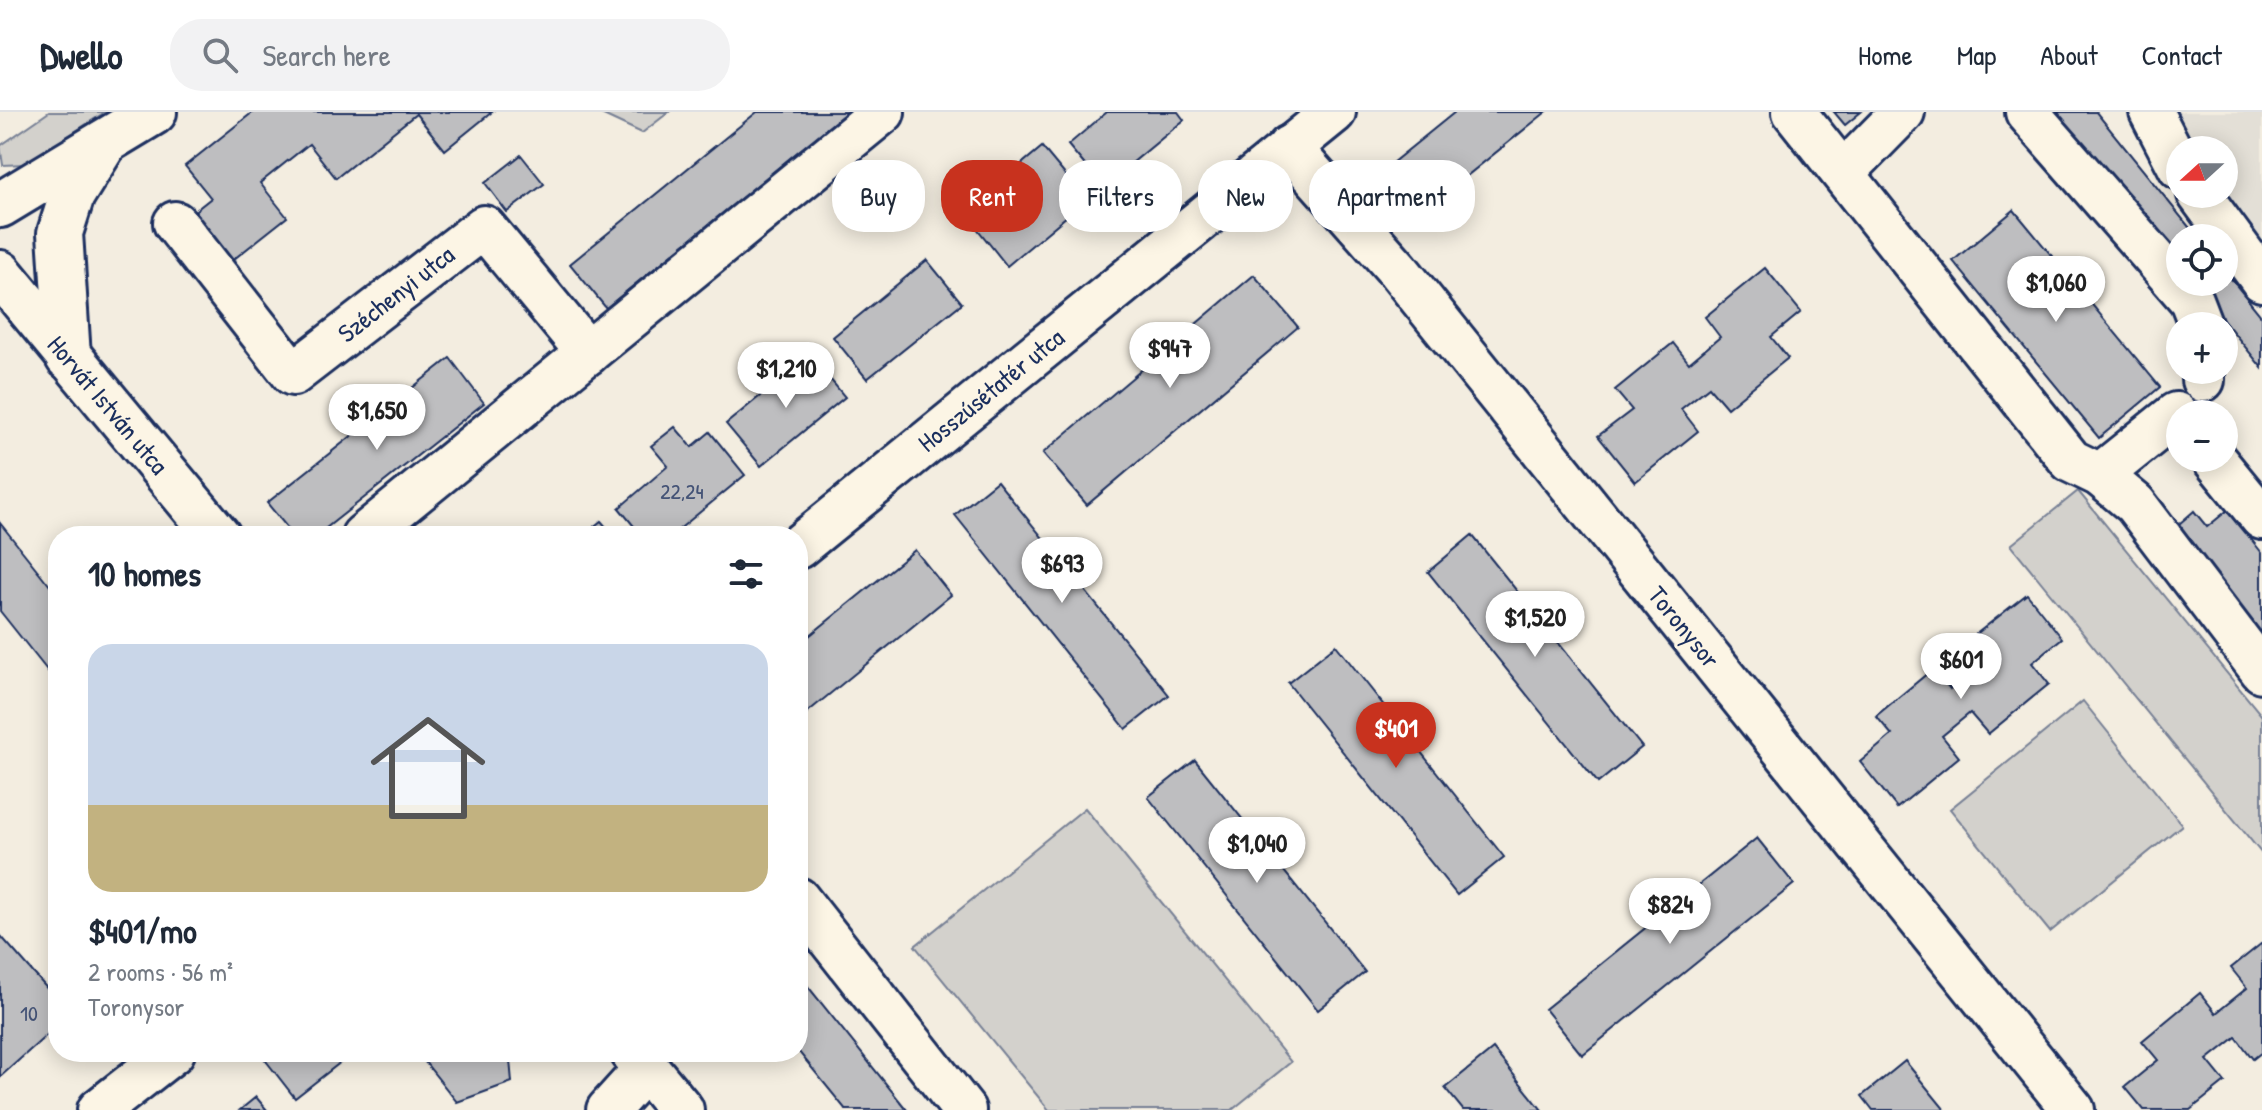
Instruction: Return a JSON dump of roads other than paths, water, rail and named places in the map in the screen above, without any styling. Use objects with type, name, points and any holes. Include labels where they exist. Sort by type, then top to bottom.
[{"type":"main road","points":[[0,205],[154,112]]},
{"type":"main road","points":[[68,357],[60,233],[72,195],[105,142]]},
{"type":"main road","name":"Horvát István utca","points":[[0,273],[210,526]]},
{"type":"main road","points":[[642,1062],[681,1110]]},
{"type":"street","points":[[375,526],[883,112]]},
{"type":"street","name":"Hosszúsétatér utca","points":[[808,539],[1334,112]]},
{"type":"street","points":[[1794,112],[2086,468],[2135,504],[2262,671]]},
{"type":"street","points":[[1844,172],[1903,112]]},
{"type":"street","points":[[2027,112],[2191,300],[2196,312]]},
{"type":"street","points":[[2151,112],[2166,141]]},
{"type":"street","name":"Toronysor","points":[[1289,147],[1398,270],[2073,1110]]},
{"type":"street","points":[[2209,208],[2262,280]]},
{"type":"street","name":"Széchenyi utca","points":[[175,223],[293,374],[484,227],[588,353]]},
{"type":"street","points":[[2086,468],[2166,420]]},
{"type":"street","points":[[2224,472],[2262,518]]},
{"type":"street","points":[[808,912],[964,1110]]},
{"type":"street","points":[[99,1110],[160,1062]]},
{"type":"street","points":[[608,1110],[639,1062]]}]
